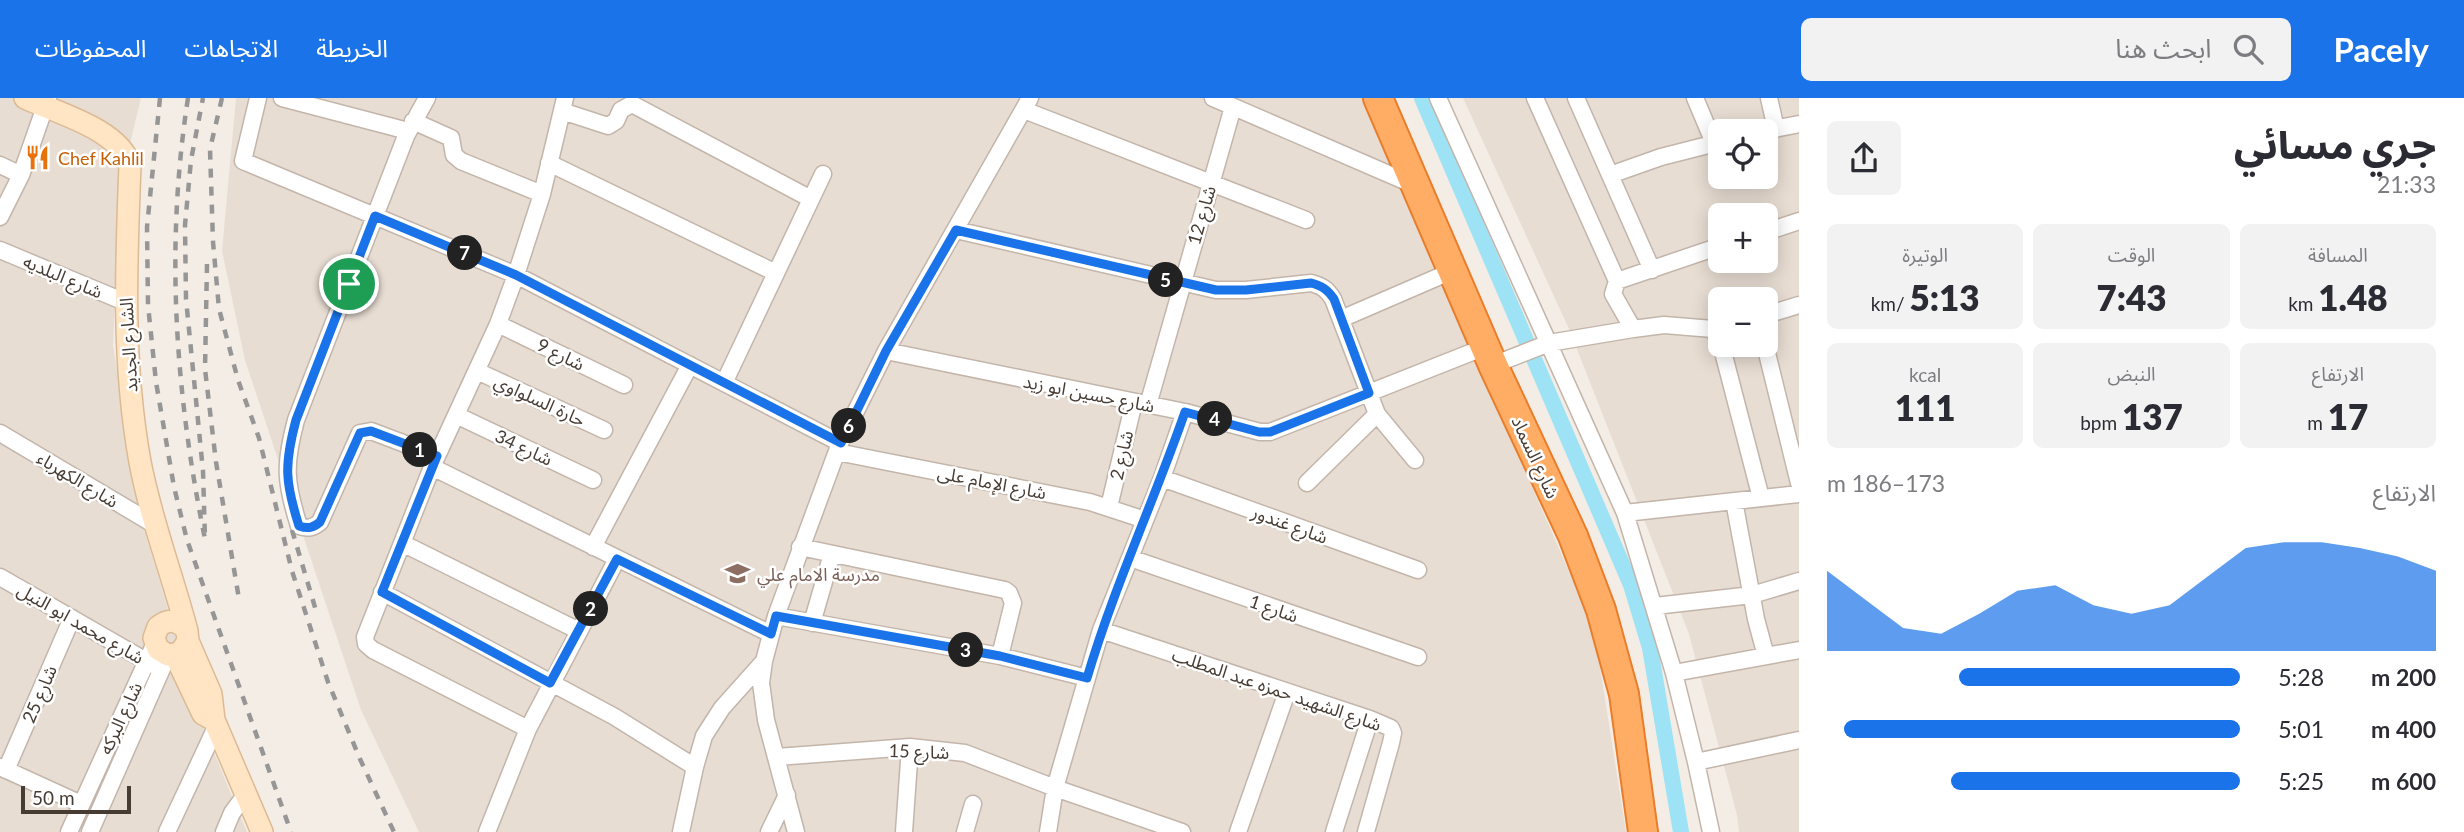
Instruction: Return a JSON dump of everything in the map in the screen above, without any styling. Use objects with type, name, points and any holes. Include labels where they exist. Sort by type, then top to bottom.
[{"type":"highway","name":"شارع السماد","points":[[1378,98],[1452,271],[1497,357],[1573,536],[1604,620],[1624,694],[1643,832]]},
{"type":"street","points":[[0,217],[21,175],[47,103],[25,98]]},
{"type":"street","name":"شارع الإمام على","points":[[258,98],[243,161],[516,275],[724,383],[839,447],[1109,508],[1145,520]]},
{"type":"street","points":[[282,98],[411,126],[451,138],[454,155],[461,161],[542,194]]},
{"type":"street","points":[[427,98],[411,126],[296,420],[289,448],[287,473],[299,526],[314,527],[320,522],[360,433],[371,431],[593,547],[771,634]]},
{"type":"street","points":[[1213,98],[1414,186]]},
{"type":"street","points":[[1438,98],[1542,346],[1626,513],[1674,673],[1711,832]]},
{"type":"street","points":[[1535,98],[1617,281],[1614,294],[1633,329]]},
{"type":"street","points":[[1576,98],[1652,270]]},
{"type":"street","points":[[1695,98],[1708,125]]},
{"type":"street","points":[[1769,98],[1770,119]]},
{"type":"street","name":"الشارع الجديد","points":[[47,103],[112,139],[124,150],[130,165],[125,302],[132,412],[141,464],[163,555],[168,647],[211,694],[216,723],[262,832]]},
{"type":"street","points":[[528,729],[373,650],[366,644],[366,634],[434,462],[498,324],[542,194],[563,105],[608,126],[616,121],[621,110],[632,104],[811,199]]},
{"type":"street","points":[[796,832],[766,720],[761,683],[776,616],[839,447],[886,351],[1027,104],[1306,220]]},
{"type":"street","name":"شارع 12","points":[[1141,403],[1181,283],[1233,107]]},
{"type":"street","points":[[1778,128],[1799,124]]},
{"type":"street","points":[[1610,175],[1708,145]]},
{"type":"street","points":[[549,163],[774,272]]},
{"type":"street","points":[[0,165],[21,175]]},
{"type":"street","points":[[724,383],[774,272],[823,174]]},
{"type":"street","points":[[1778,228],[1799,221]]},
{"type":"street","points":[[956,230],[1216,290],[1246,290],[1311,283],[1327,289],[1334,299],[1377,414],[1415,460]]},
{"type":"street","name":"شارع البلديه","points":[[0,250],[125,302]]},
{"type":"street","points":[[1617,281],[1708,250]]},
{"type":"street","points":[[1341,319],[1452,271]]},
{"type":"street","points":[[1778,311],[1799,305]]},
{"type":"street","name":"شارع 9","points":[[498,324],[624,385]]},
{"type":"street","name":"شارع حسين ابو زيد","points":[[886,351],[1185,412],[1259,432],[1270,432],[1369,393],[1542,346],[1664,325],[1708,328]]},
{"type":"street","points":[[1724,357],[1760,498]]},
{"type":"street","points":[[1770,357],[1791,410],[1799,483]]},
{"type":"street","points":[[593,547],[690,365]]},
{"type":"street","name":"حارة السلواوي","points":[[477,371],[604,430]]},
{"type":"street","name":"شارع 2","points":[[1109,508],[1141,403]]},
{"type":"street","points":[[1048,832],[1055,788],[1101,630],[1162,478],[1185,412]]},
{"type":"street","points":[[1307,483],[1377,414]]},
{"type":"street","name":"شارع 34","points":[[456,415],[593,480]]},
{"type":"street","name":"شارع الكهرباء","points":[[0,433],[155,525]]},
{"type":"street","name":"شارع غندور","points":[[1162,478],[1418,570]]},
{"type":"street","points":[[1626,513],[1799,494]]},
{"type":"street","points":[[1734,501],[1766,656]]},
{"type":"street","points":[[402,543],[579,631]]},
{"type":"street","points":[[800,547],[1005,590],[1013,603],[1000,656]]},
{"type":"street","points":[[812,623],[832,554]]},
{"type":"street","name":"شارع 1","points":[[1130,558],[1418,657]]},
{"type":"street","points":[[489,831],[528,729],[617,559]]},
{"type":"street","name":"شارع محمد ابو النيل","points":[[0,577],[72,618],[168,647]]},
{"type":"street","points":[[1654,606],[1752,595],[1799,581]]},
{"type":"street","points":[[382,592],[615,717],[695,767]]},
{"type":"street","points":[[776,616],[1000,656],[1087,678]]},
{"type":"street","name":"شارع 25","points":[[3,768],[72,618]]},
{"type":"street","name":"شارع الشهيد حمزه عبد المطلب","points":[[1101,630],[1391,728],[1393,733],[1366,832]]},
{"type":"street","name":"شارع البركه","points":[[69,832],[81,804],[168,647]]},
{"type":"street","name":"شارع البركه","points":[[90,832],[168,647]]},
{"type":"street","points":[[1674,673],[1799,650]]},
{"type":"street","points":[[681,832],[695,767],[705,736],[722,708],[764,661]]},
{"type":"street","points":[[1238,832],[1287,692]]},
{"type":"street","points":[[1334,832],[1370,719]]},
{"type":"street","points":[[167,832],[216,723]]},
{"type":"street","points":[[1696,762],[1799,740]]},
{"type":"street","points":[[904,832],[910,747]]},
{"type":"street","name":"شارع 15","points":[[777,757],[910,747],[965,753],[1055,788],[1182,832]]},
{"type":"street","points":[[3,768],[81,804]]},
{"type":"street","points":[[224,832],[232,813],[246,794]]},
{"type":"street","points":[[769,832],[787,795]]},
{"type":"street","points":[[965,832],[973,804]]},
{"type":"shaded area","points":[[0,98],[141,98],[120,185],[113,346],[147,539],[204,729],[247,832],[0,832]]},
{"type":"shaded area","points":[[236,98],[1365,98],[1594,629],[1626,832],[419,832],[361,710],[245,360],[222,251]]},
{"type":"shaded area","points":[[1463,98],[1799,98],[1799,832],[1739,832],[1737,815],[1689,634],[1569,329]]},
{"type":"waterway","points":[[1422,98],[1631,585],[1650,648],[1681,832]]},
{"type":"railway","points":[[160,98],[147,227],[148,305],[156,382],[174,487],[187,540],[291,832]]},
{"type":"railway","points":[[188,98],[177,209],[177,319],[186,429],[205,539],[203,471],[186,299],[185,225],[191,160],[203,98]]},
{"type":"railway","points":[[222,98],[210,149],[213,242],[219,309],[238,380],[259,438],[292,571],[328,682],[394,832]]},
{"type":"railway","points":[[207,264],[205,369],[216,462],[239,599]]},
{"type":"railway","points":[[292,530],[317,614]]},
{"type":"place","name":"Chef Kahlil","points":[[38,158]]},
{"type":"place","name":"مدرسة الامام علي","points":[[737,574]]},
{"type":"route","points":[[375,216],[516,275],[841,443],[886,351],[956,230],[1216,290],[1246,290],[1311,283],[1321,286],[1327,289],[1334,299],[1369,393],[1270,432],[1259,432],[1185,412],[1162,478],[1101,630],[1087,678],[1000,656],[776,616],[771,634],[617,559],[550,683],[382,592],[437,456],[371,431],[360,433],[320,522],[314,527],[299,526],[287,473],[287,455],[296,420],[349,284],[375,216]]}]
